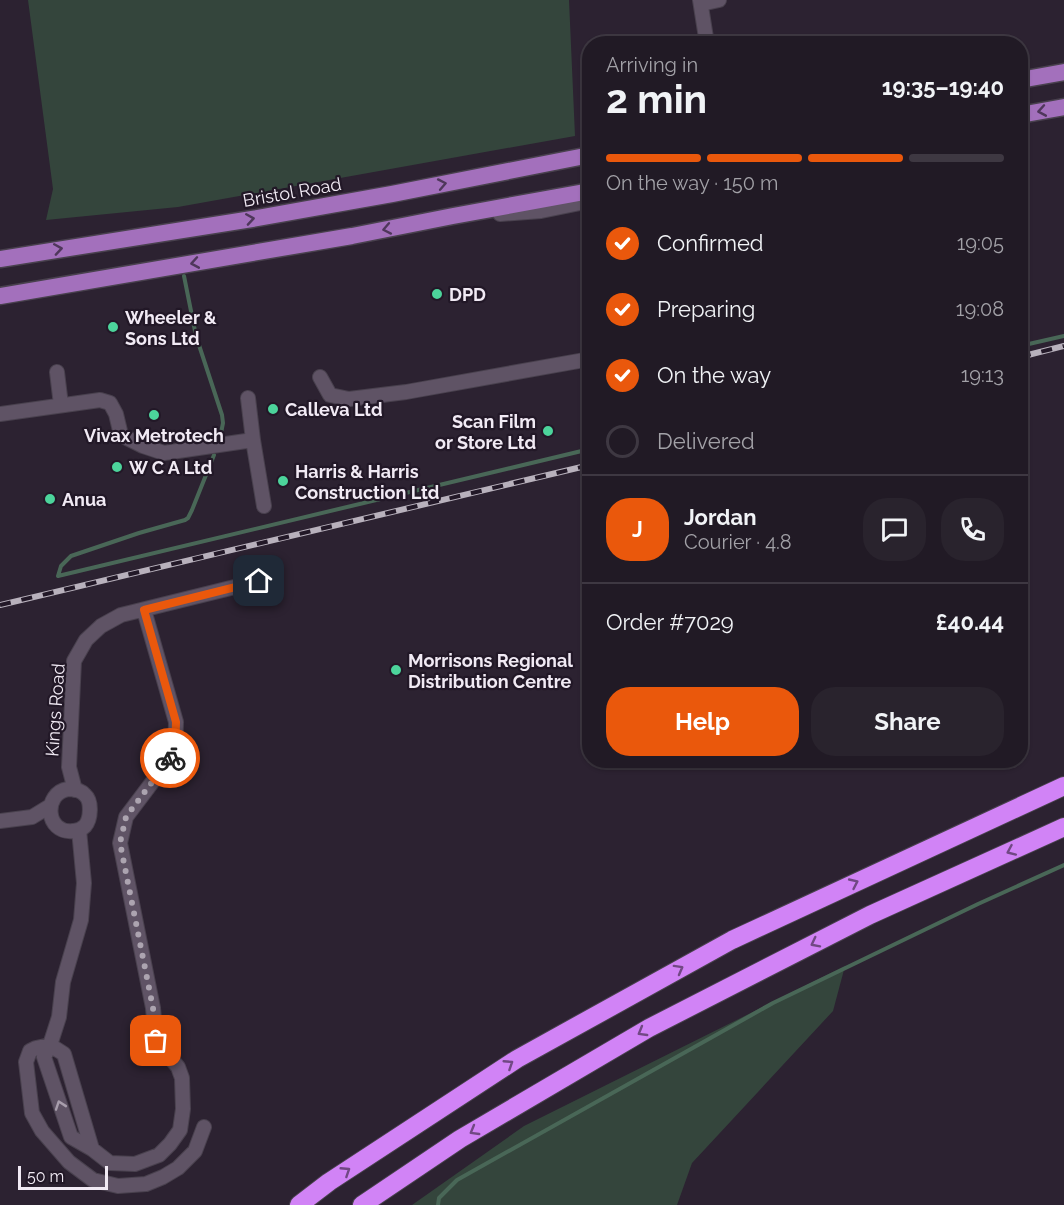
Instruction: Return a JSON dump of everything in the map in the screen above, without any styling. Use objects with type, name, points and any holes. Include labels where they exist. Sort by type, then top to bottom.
[{"type":"highway","points":[[299,1205],[329,1182],[517,1059],[732,940],[1064,786]]},
{"type":"highway","points":[[362,1205],[460,1139],[650,1028],[870,915],[1064,827]]},
{"type":"main road","points":[[1028,79],[1064,72]]},
{"type":"main road","points":[[1028,114],[1064,107]]},
{"type":"main road","name":"Bristol Road","points":[[0,259],[275,215],[582,156]]},
{"type":"main road","points":[[0,296],[352,236],[582,192]]},
{"type":"street","points":[[706,36],[701,2],[719,0]]},
{"type":"street","points":[[570,158],[582,153]]},
{"type":"street","points":[[433,220],[541,211],[582,203]]},
{"type":"street","points":[[0,304],[24,300],[49,288]]},
{"type":"street","points":[[320,377],[330,395],[349,399],[406,392],[582,360]]},
{"type":"street","points":[[57,372],[61,405]]},
{"type":"street","points":[[248,398],[264,506]]},
{"type":"street","points":[[0,414],[100,400],[110,403],[116,414],[121,435],[164,453],[253,440]]},
{"type":"street","name":"Kings Road","points":[[68,790],[74,662],[86,640],[101,626],[121,615],[259,581]]},
{"type":"street","points":[[144,610],[176,722],[175,752],[126,817],[120,843],[153,1008],[156,1041],[178,1067],[182,1078],[183,1109],[180,1130],[159,1155],[135,1164],[110,1163],[92,1149],[64,1054],[50,1045],[30,1051],[26,1062],[32,1113],[42,1131],[69,1162],[93,1180],[118,1186],[146,1184],[163,1177],[178,1168],[195,1151],[204,1127]]},
{"type":"street","points":[[68,790],[84,793],[90,815],[86,825],[72,831],[58,828],[51,813],[55,797],[68,790]]},
{"type":"street","points":[[0,821],[51,813]]},
{"type":"street","points":[[50,1045],[59,1017],[63,982],[81,920],[84,883],[81,855],[72,831]]},
{"type":"green space","points":[[28,0],[569,0],[575,136],[178,207],[46,220],[53,189]]},
{"type":"green space","points":[[845,966],[833,1011],[692,1163],[677,1205],[412,1205],[524,1126]]},
{"type":"waterway","points":[[184,276],[196,336],[222,415],[220,438]]},
{"type":"waterway","points":[[1028,344],[1064,336]]},
{"type":"waterway","points":[[214,455],[188,518],[71,556],[61,566],[58,576],[582,451]]},
{"type":"waterway","points":[[438,1205],[439,1198],[457,1180],[773,1003],[1064,865]]},
{"type":"railway","points":[[1028,355],[1064,346]]},
{"type":"railway","points":[[0,605],[582,467]]},
{"type":"way so far","points":[[156,1041],[153,1008],[120,843],[126,817],[170,758]]},
{"type":"place","name":"DPD","points":[[437,294]]},
{"type":"place","name":"Wheeler & Sons Ltd","points":[[113,327]]},
{"type":"place","name":"Calleva Ltd","points":[[273,409]]},
{"type":"place","name":"Vivax Metrotech","points":[[154,415]]},
{"type":"place","name":"Scan Film or Store Ltd","points":[[548,431]]},
{"type":"place","name":"W C A Ltd","points":[[117,467]]},
{"type":"place","name":"Harris & Harris Construction Ltd","points":[[283,481]]},
{"type":"place","name":"Anua","points":[[50,499]]},
{"type":"place","name":"Morrisons Regional Distribution Centre","points":[[396,670]]},
{"type":"route","points":[[170,758],[175,752],[176,722],[144,610],[259,581]]}]
